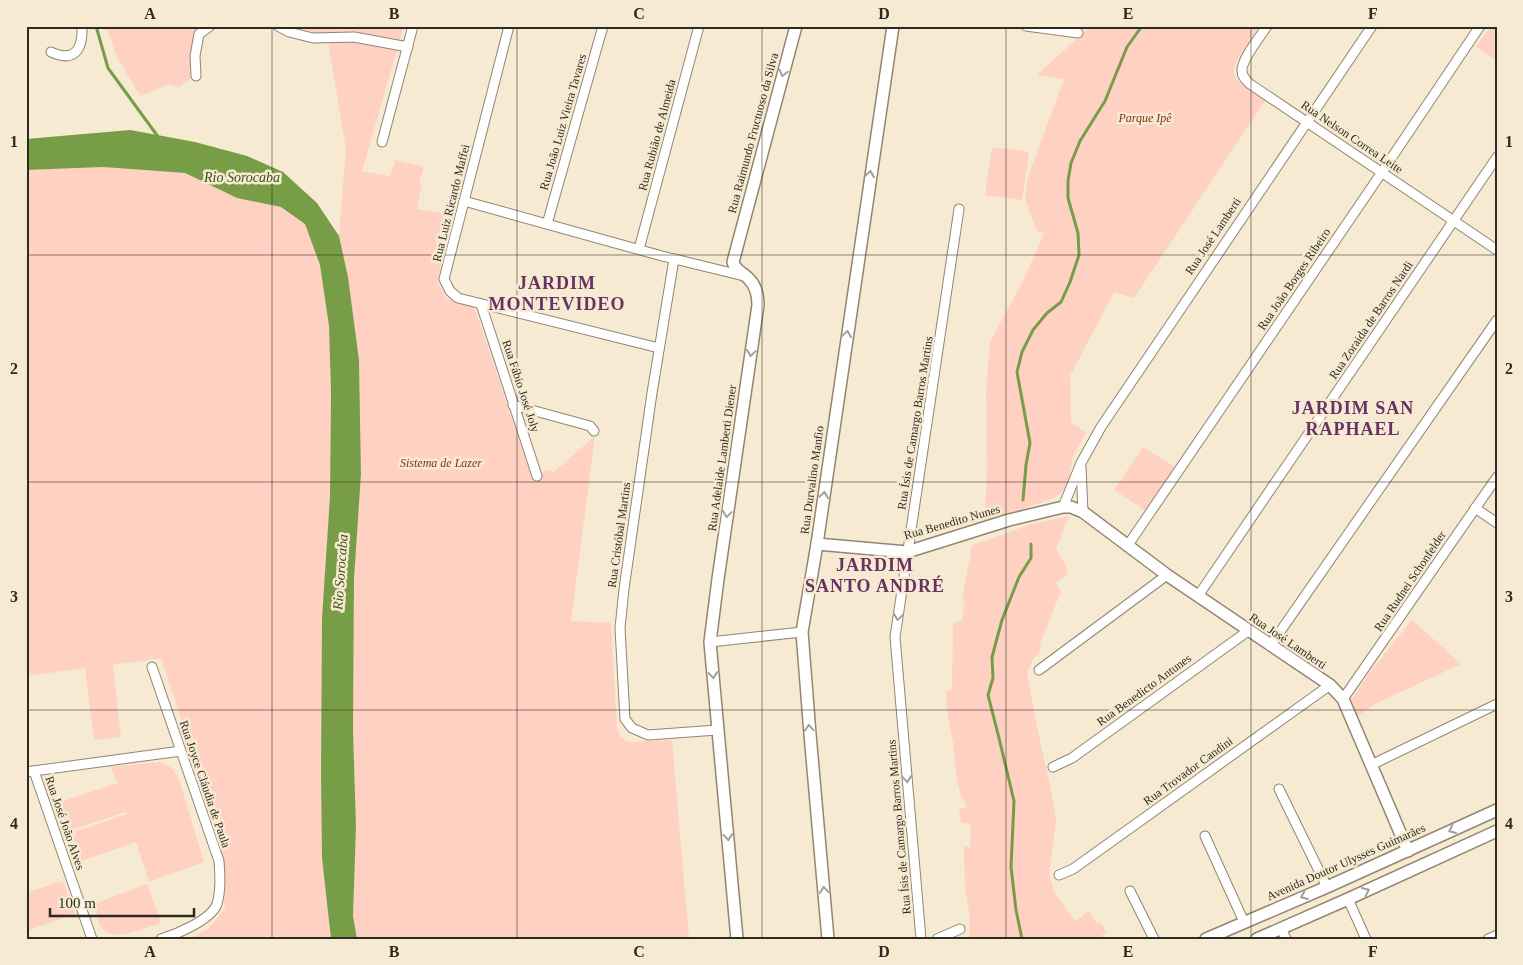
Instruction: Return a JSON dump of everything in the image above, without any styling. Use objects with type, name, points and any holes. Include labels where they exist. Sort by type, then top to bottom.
[{"type":"street","points":[[51,52],[66,57],[73,55],[79,48],[83,37],[82,26]]},
{"type":"street","points":[[278,26],[289,32],[313,38],[354,38],[408,47]]},
{"type":"street","points":[[382,142],[413,26]]},
{"type":"street","name":"Rua Luiz Ricardo Maffei","points":[[509,26],[444,280],[450,291],[458,298],[659,348]]},
{"type":"street","name":"Rua João Luiz Vieira Tavares","points":[[547,224],[604,26]]},
{"type":"street","name":"Rua Rubião de Almeida","points":[[639,250],[699,26]]},
{"type":"street","name":"Rua Raimundo Fructuoso da Silva","points":[[749,278],[733,265],[796,26]]},
{"type":"street","name":"Rua Durvalino Manfio","points":[[828,939],[802,632],[817,544],[893,26]]},
{"type":"street","points":[[1026,26],[1078,33]]},
{"type":"street","name":"Rua Nelson Correa Leite","points":[[1267,26],[1243,63],[1243,78],[1497,250]]},
{"type":"street","name":"Rua José Lamberti","points":[[1372,26],[1101,427],[1081,463],[1064,507],[1071,507],[1083,512],[1167,575],[1330,685],[1344,699],[1408,850]]},
{"type":"street","name":"Rua João Borges Ribeiro","points":[[1128,545],[1480,26]]},
{"type":"street","points":[[196,76],[195,56],[197,42],[199,34],[205,28]]},
{"type":"street","name":"Rua Zoraida de Barros Nardi","points":[[1198,596],[1497,157]]},
{"type":"street","points":[[464,201],[639,250],[749,278]]},
{"type":"street","name":"Rua Ísis de Camargo Barros Martins","points":[[922,939],[895,637],[960,209]]},
{"type":"street","name":"Rua Raimundo Fructuoso da Silva","points":[[712,268],[732,258],[737,246]]},
{"type":"street","name":"Rua Cristóbal Martins","points":[[674,259],[626,570],[620,628],[625,719],[632,728],[648,735],[718,730]]},
{"type":"street","name":"Rua Adelaide Lamberti Diener","points":[[737,939],[710,642],[758,305],[758,296],[754,284],[749,278]]},
{"type":"street","name":"Rua Fábio José Joly","points":[[481,304],[537,476]]},
{"type":"street","points":[[1270,646],[1497,320]]},
{"type":"street","points":[[513,405],[590,426],[594,431]]},
{"type":"street","points":[[1081,463],[1083,512]]},
{"type":"street","name":"Rua Rudnei Schonfelder","points":[[1344,699],[1497,476]]},
{"type":"street","name":"Rua Benedito Nunes","points":[[817,544],[907,552],[1009,520],[1064,507]]},
{"type":"street","points":[[1475,508],[1497,523]]},
{"type":"street","points":[[1038,670],[1167,575]]},
{"type":"street","name":"Rua Benedicto Antunes","points":[[1054,767],[1072,758],[1248,631]]},
{"type":"street","points":[[710,642],[802,632]]},
{"type":"street","name":"Rua Joyce Cláudia de Paula","points":[[152,667],[219,861],[220,885],[216,906],[200,922],[161,939]]},
{"type":"street","name":"Rua Trovador Candini","points":[[1059,875],[1073,869],[1330,685]]},
{"type":"street","points":[[1371,765],[1497,704]]},
{"type":"street","points":[[30,772],[180,751]]},
{"type":"street","name":"Rua José João Alves","points":[[30,772],[92,939]]},
{"type":"street","points":[[1278,789],[1326,887]]},
{"type":"street","name":"Avenida Doutor Ulysses Guimarães","points":[[1206,939],[1497,810]]},
{"type":"street","points":[[1257,939],[1283,933],[1348,899],[1497,831]]},
{"type":"street","points":[[1205,836],[1244,922]]},
{"type":"street","points":[[1130,891],[1154,939]]},
{"type":"street","points":[[1348,899],[1366,939]]},
{"type":"street","points":[[937,939],[960,929]]},
{"type":"street","points":[[1488,939],[1497,935]]},
{"type":"green space","points":[[106,26],[199,26],[192,43],[191,79],[179,87],[170,84],[140,96],[117,57]]},
{"type":"green space","name":"Sistema de Lazer","points":[[293,26],[404,26],[362,171],[390,176],[395,160],[424,167],[419,183],[422,184],[417,209],[452,215],[438,283],[447,299],[474,306],[533,482],[545,470],[554,472],[595,436],[571,621],[611,623],[617,729],[620,737],[632,742],[672,740],[689,939],[357,939],[353,916],[356,827],[353,729],[354,579],[361,474],[359,360],[348,277],[339,236],[346,148],[327,36]]},
{"type":"green space","name":"Parque Ipê","points":[[1091,26],[1259,26],[1234,66],[1234,75],[1237,80],[1265,101],[1134,298],[1114,292],[1070,376],[1071,422],[1086,433],[1073,457],[1067,485],[1054,498],[985,522],[987,464],[986,392],[990,342],[1023,281],[1044,233],[1037,231],[1025,199],[1028,177],[1064,79],[1037,75]]},
{"type":"green space","points":[[1491,26],[1497,26],[1497,61],[1476,47]]},
{"type":"green space","points":[[992,147],[1029,152],[1022,200],[985,195]]},
{"type":"green space","points":[[103,167],[185,173],[237,198],[281,207],[305,224],[320,265],[329,326],[331,392],[330,496],[322,618],[322,858],[331,939],[191,939],[210,927],[225,908],[221,839],[161,658],[113,665],[121,737],[94,740],[85,668],[26,676],[26,170]]},
{"type":"green space","points":[[1143,447],[1175,467],[1145,510],[1114,490]]},
{"type":"green space","points":[[1069,516],[1056,549],[1065,564],[1067,575],[1055,583],[1061,591],[1040,644],[1041,650],[1033,659],[1027,673],[1056,820],[1049,874],[1055,894],[1075,921],[1089,911],[1097,924],[1101,923],[1107,933],[1102,935],[1104,939],[969,939],[970,918],[965,888],[964,847],[970,847],[971,824],[961,823],[959,809],[967,807],[960,790],[955,767],[946,697],[946,691],[952,691],[953,623],[962,620],[965,601],[962,601],[972,545],[1032,524]]},
{"type":"green space","points":[[1412,620],[1461,664],[1377,703],[1356,717],[1352,707],[1352,699],[1367,676]]},
{"type":"green space","points":[[159,762],[171,768],[179,779],[204,862],[149,882],[136,842],[81,861],[71,833],[127,814],[126,812],[71,830],[61,802],[117,783],[111,767]]},
{"type":"green space","points":[[63,881],[75,914],[26,931],[26,893]]},
{"type":"green space","points":[[147,884],[161,923],[121,935],[106,932],[100,925],[94,904]]},
{"type":"water","name":"Rio Sorocaba","points":[[130,130],[195,142],[247,156],[283,172],[317,203],[339,236],[348,277],[359,360],[361,474],[354,579],[353,729],[356,827],[353,916],[357,939],[331,939],[322,858],[322,618],[330,496],[331,392],[329,326],[320,265],[305,224],[281,207],[237,198],[185,173],[103,167],[26,170],[26,139]]},
{"type":"waterway","points":[[96,26],[108,68],[159,138]]},
{"type":"waterway","points":[[1023,500],[1030,443],[1017,372],[1022,352],[1033,330],[1047,313],[1061,302],[1070,282],[1079,255],[1078,233],[1068,198],[1071,163],[1080,141],[1105,101],[1127,47],[1142,26]]},
{"type":"waterway","points":[[1022,939],[1016,910],[1011,867],[1014,801],[988,695],[993,678],[992,657],[1002,620],[1019,577],[1031,558],[1031,544]]},
{"type":"district","name":"JARDIM MONTEVIDEO","points":[[557,293]]},
{"type":"district","name":"JARDIM SAN RAPHAEL","points":[[1353,418]]},
{"type":"district","name":"JARDIM SANTO ANDRÉ","points":[[875,575]]}]
